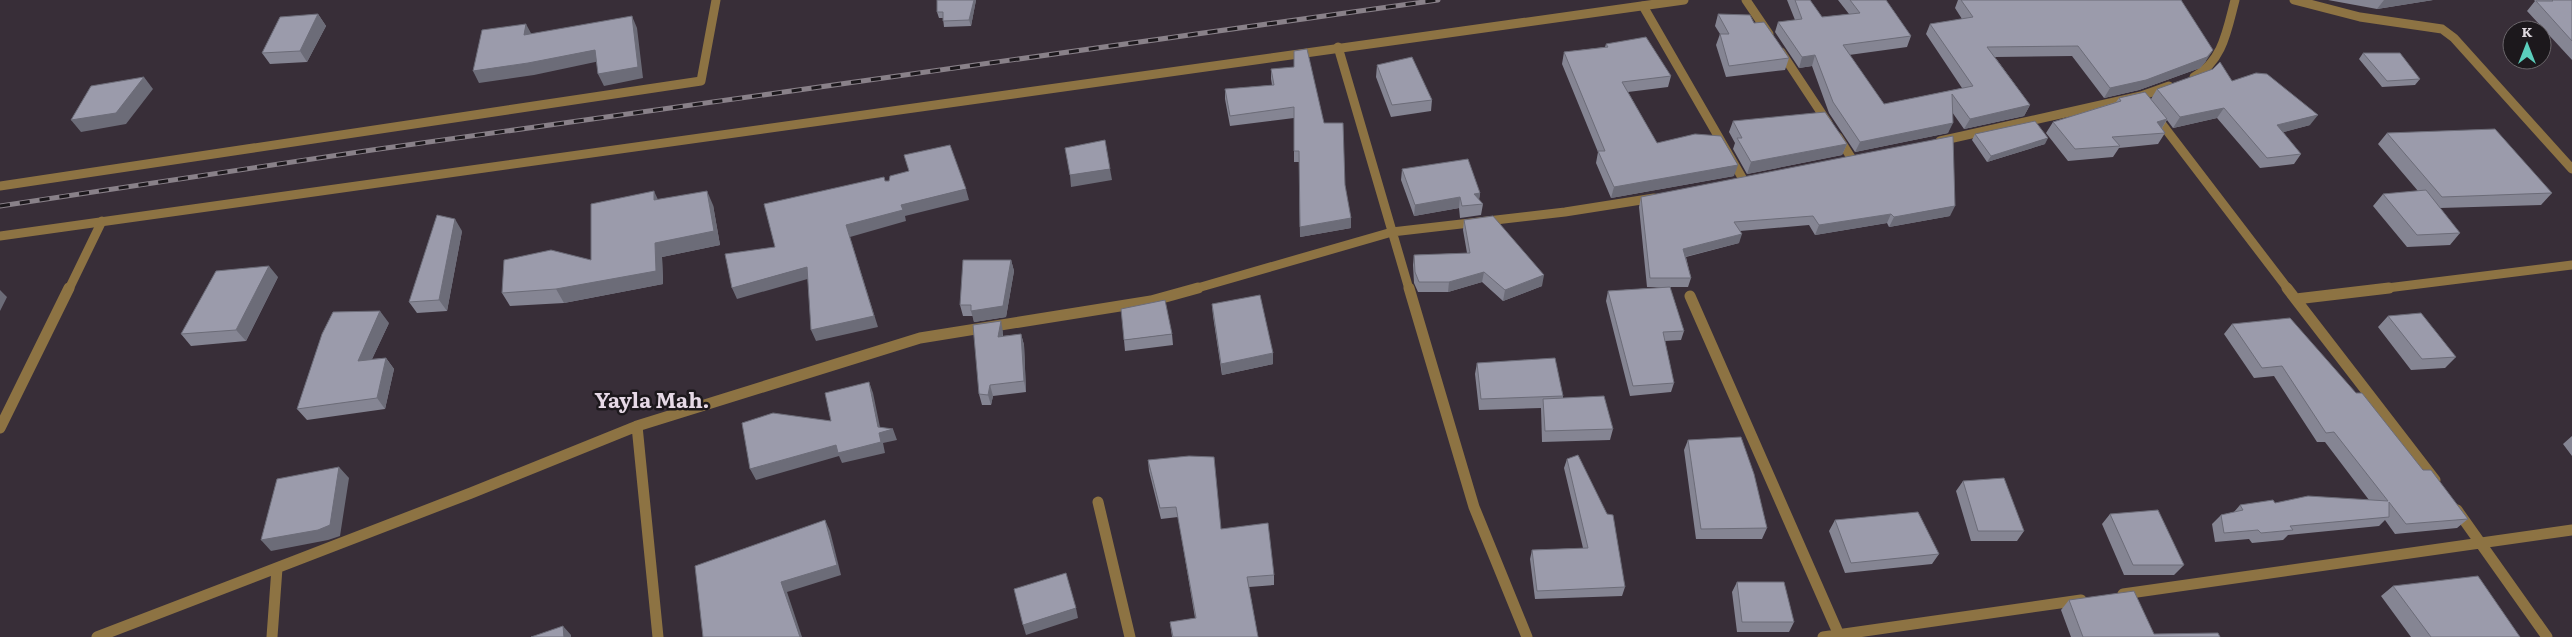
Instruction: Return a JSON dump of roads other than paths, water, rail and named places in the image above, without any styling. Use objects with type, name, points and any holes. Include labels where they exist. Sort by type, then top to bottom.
[{"type":"street","points":[[0,186],[701,81],[716,0]]},
{"type":"street","points":[[0,236],[1684,0]]},
{"type":"street","points":[[1746,0],[1852,159]]},
{"type":"street","points":[[1925,145],[2141,96],[2204,73],[2220,54],[2235,0]]},
{"type":"street","points":[[2294,0],[2360,17],[2442,29],[2454,38],[2572,169]]},
{"type":"street","points":[[1642,6],[1744,181]]},
{"type":"street","points":[[1338,47],[1474,506],[1527,637]]},
{"type":"street","points":[[2141,96],[2440,487]]},
{"type":"street","points":[[98,637],[637,426],[920,338],[1151,301],[1392,232],[1565,212],[1663,197]]},
{"type":"street","points":[[0,428],[102,221]]},
{"type":"street","points":[[2296,299],[2572,265]]},
{"type":"street","points":[[1690,296],[1839,635]]},
{"type":"street","points":[[637,426],[658,637]]},
{"type":"street","points":[[1098,502],[1130,637]]},
{"type":"street","points":[[2452,503],[2482,542],[2547,637]]},
{"type":"street","points":[[1823,637],[2572,530]]},
{"type":"street","points":[[272,637],[277,568]]},
{"type":"railway","points":[[0,206],[372,150],[1438,0]]},
{"type":"district","name":"Yayla Mah.","points":[[652,398]]}]
